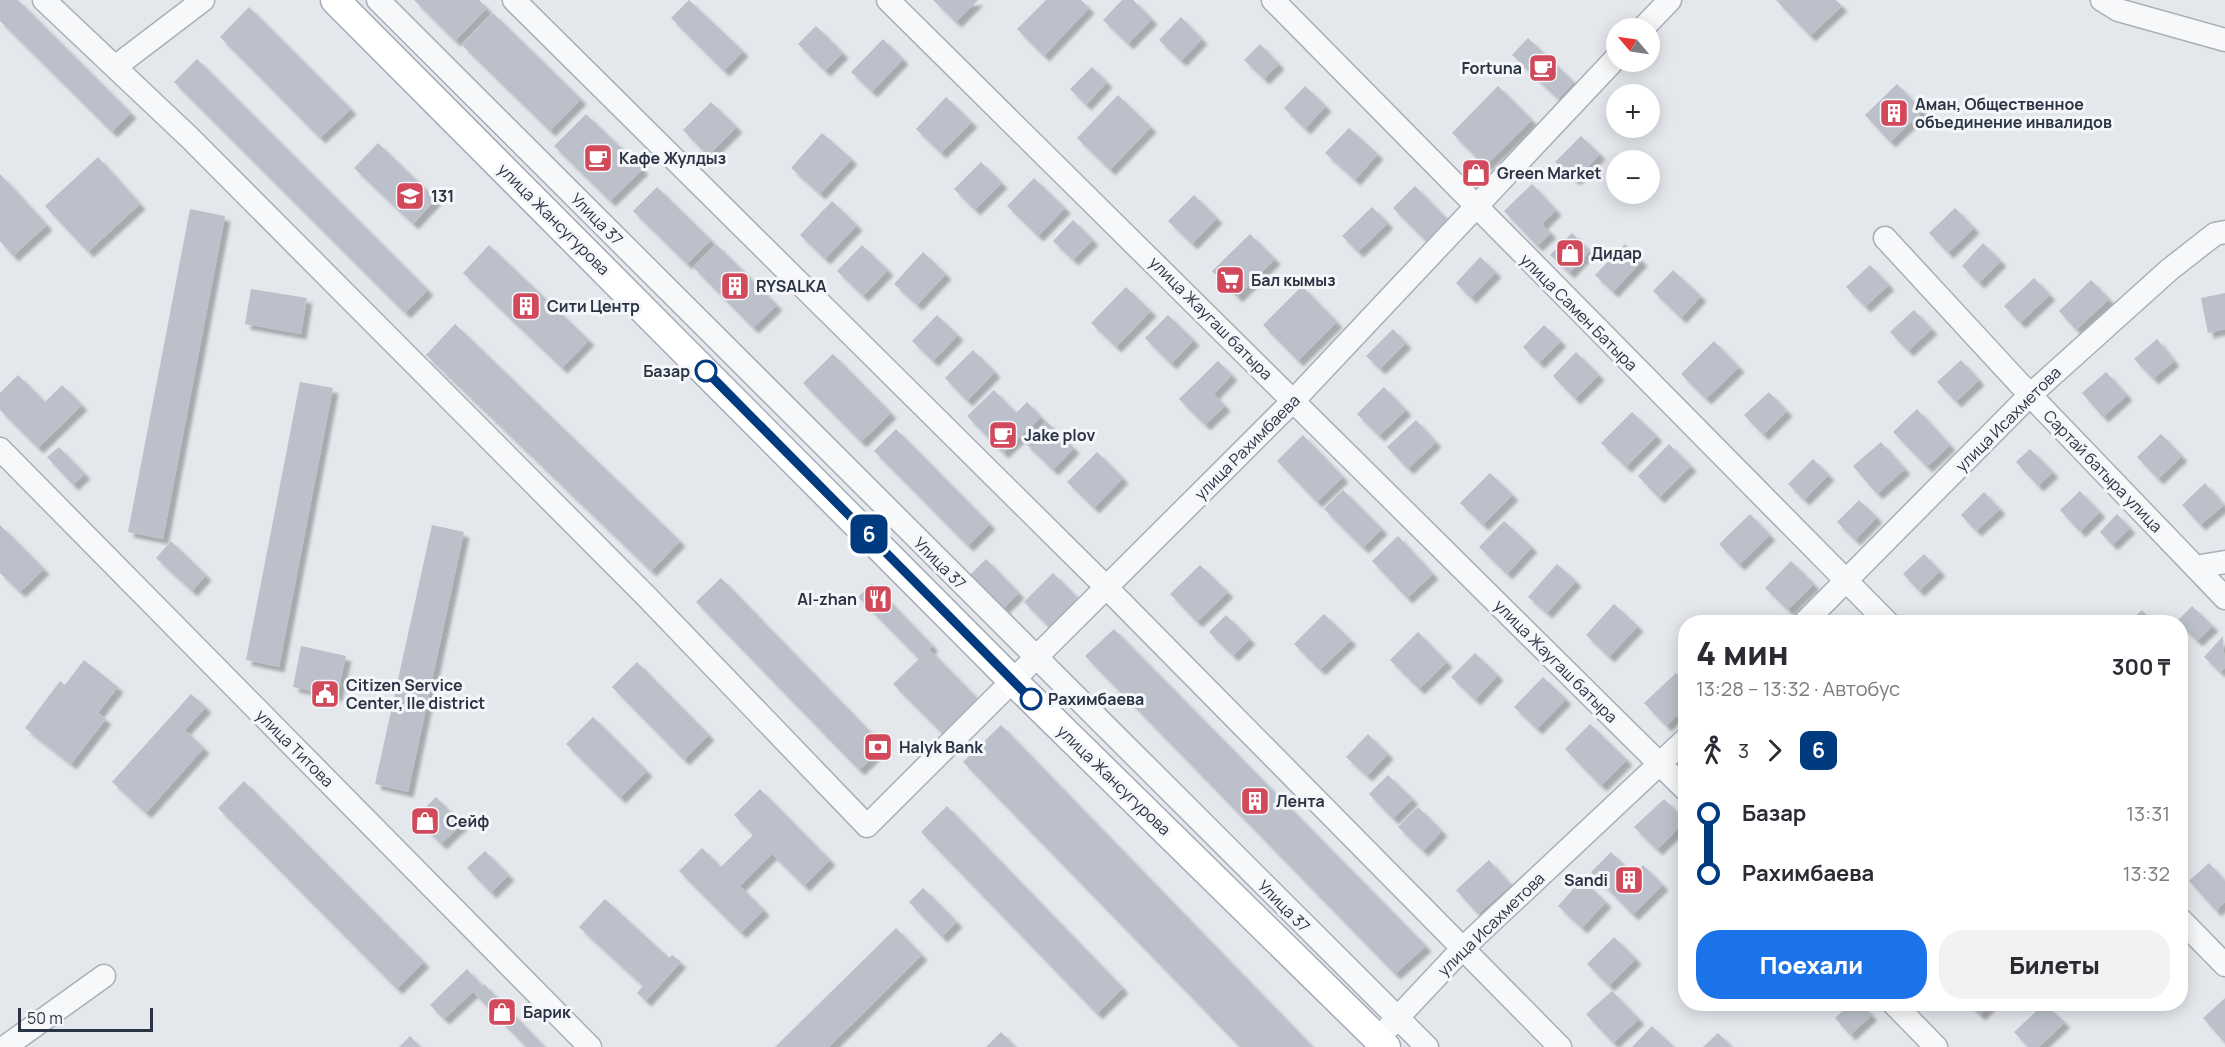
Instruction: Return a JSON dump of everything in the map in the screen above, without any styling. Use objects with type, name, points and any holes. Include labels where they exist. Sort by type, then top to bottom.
[{"type":"main road","name":"улица Жансугурова","points":[[335,0],[1014,682],[1382,1043]]},
{"type":"street","points":[[44,0],[115,67],[202,0]]},
{"type":"street","name":"Улица 37","points":[[378,0],[1427,1047]]},
{"type":"street","points":[[514,0],[1107,588],[1560,1047]]},
{"type":"street","name":"улица Жаугаш батыра","points":[[888,0],[1678,782]]},
{"type":"street","name":"улица Самен Батыра","points":[[1274,0],[1475,208],[1880,615]]},
{"type":"street","points":[[1653,18],[1670,0]]},
{"type":"street","points":[[2102,0],[2118,10],[2225,40]]},
{"type":"street","name":"улица Рахимбаева","points":[[115,67],[190,138],[638,588],[867,826],[1014,682],[1294,400],[1606,69]]},
{"type":"street","name":"улица Исахметова","points":[[1812,615],[2030,395],[2169,270],[2215,234],[2225,232]]},
{"type":"street","name":"Сартай батыра улица","points":[[1885,238],[2030,395],[2225,598]]},
{"type":"street","name":"улица Титова","points":[[0,449],[590,1047]]},
{"type":"street","points":[[2195,567],[2225,562]]},
{"type":"street","name":"улица Исахметова","points":[[1382,1043],[1463,948],[1678,747]]},
{"type":"street","points":[[2188,928],[2225,965]]},
{"type":"street","points":[[5,1047],[104,976]]},
{"type":"street","points":[[1901,1011],[1936,1047]]},
{"type":"building","points":[[0,0],[18,0],[131,113],[112,132],[0,21]]},
{"type":"building","points":[[414,0],[479,0],[487,8],[455,41]]},
{"type":"building","points":[[689,0],[743,51],[724,71],[671,18]]},
{"type":"building","points":[[933,0],[978,0],[956,22]]},
{"type":"building","points":[[1046,0],[1081,0],[1089,8],[1044,56],[1017,29]]},
{"type":"building","points":[[1122,0],[1133,0],[1152,19],[1128,44],[1103,20]]},
{"type":"building","points":[[1776,0],[1836,0],[1842,6],[1810,36]]},
{"type":"building","points":[[249,7],[351,109],[320,138],[220,37]]},
{"type":"building","points":[[493,13],[581,99],[550,131],[462,45]]},
{"type":"building","points":[[1181,17],[1202,39],[1181,61],[1159,40]]},
{"type":"building","points":[[816,26],[843,53],[825,71],[798,44]]},
{"type":"building","name":"Fortuna","points":[[1528,38],[1574,82],[1558,99],[1512,55]]},
{"type":"building","points":[[883,39],[903,59],[872,92],[851,72]]},
{"type":"building","points":[[1260,44],[1279,64],[1264,79],[1244,60]]},
{"type":"building","points":[[197,59],[428,290],[405,313],[174,82]]},
{"type":"building","points":[[1092,67],[1107,82],[1086,105],[1070,89]]},
{"type":"building","name":"Аман, Общественное объединение инвалидов","points":[[1897,84],[1923,111],[1890,142],[1865,115]]},
{"type":"building","points":[[1305,86],[1326,106],[1305,129],[1284,108]]},
{"type":"building","points":[[1498,86],[1532,120],[1485,166],[1452,133]]},
{"type":"building","points":[[1118,95],[1151,127],[1110,170],[1077,138]]},
{"type":"building","points":[[946,97],[972,122],[941,153],[916,129]]},
{"type":"building","points":[[711,102],[737,127],[708,156],[683,130]]},
{"type":"building","name":"Кафе Жулдыз","points":[[586,114],[643,169],[610,201],[554,146]]},
{"type":"building","points":[[1349,128],[1378,154],[1355,180],[1325,153]]},
{"type":"building","points":[[822,133],[852,159],[820,194],[791,168]]},
{"type":"building","points":[[1581,136],[1600,154],[1575,180],[1555,162]]},
{"type":"building","points":[[378,143],[436,199],[413,224],[354,168]]},
{"type":"building","points":[[98,157],[140,204],[88,252],[45,206]]},
{"type":"building","points":[[981,162],[1002,183],[975,210],[954,189]]},
{"type":"building","points":[[0,174],[47,225],[13,256],[0,241]]},
{"type":"building","points":[[1034,178],[1065,208],[1038,236],[1007,206]]},
{"type":"building","points":[[1532,184],[1556,210],[1542,224],[1551,233],[1537,246],[1504,211]]},
{"type":"building","points":[[1415,186],[1449,221],[1427,242],[1393,208]]},
{"type":"building","points":[[657,187],[711,240],[687,264],[633,211]]},
{"type":"building","points":[[1194,195],[1217,218],[1192,244],[1168,221]]},
{"type":"building","points":[[832,201],[857,225],[825,259],[800,235]]},
{"type":"building","points":[[1372,207],[1388,223],[1358,252],[1342,236]]},
{"type":"building","points":[[1955,208],[1974,228],[1948,253],[1929,233]]},
{"type":"building","points":[[190,209],[225,216],[163,539],[128,532]]},
{"type":"building","points":[[1073,220],[1093,240],[1073,260],[1053,241]]},
{"type":"building","name":"Дидар","points":[[1572,233],[1590,251],[1569,273],[1550,255]]},
{"type":"building","points":[[1250,234],[1275,259],[1237,297],[1212,271]]},
{"type":"building","points":[[1983,243],[2001,261],[1979,283],[1962,266]]},
{"type":"building","name":"RYSALKA","points":[[716,244],[777,305],[753,328],[693,267]]},
{"type":"building","points":[[1625,244],[1642,261],[1613,292],[1595,275]]},
{"type":"building","name":"Сити Центр","points":[[489,245],[589,340],[562,368],[463,273]]},
{"type":"building","points":[[862,245],[888,270],[863,296],[837,271]]},
{"type":"building","points":[[923,252],[946,274],[917,305],[894,284]]},
{"type":"building","points":[[1480,257],[1496,272],[1471,298],[1456,283]]},
{"type":"building","points":[[1870,265],[1889,285],[1865,307],[1846,287]]},
{"type":"building","points":[[1673,270],[1701,296],[1681,318],[1653,291]]},
{"type":"building","points":[[2034,278],[2050,295],[2020,323],[2004,306]]},
{"type":"building","points":[[2091,280],[2109,299],[2076,330],[2059,311]]},
{"type":"building","points":[[1302,286],[1337,322],[1298,361],[1263,325]]},
{"type":"building","points":[[1126,287],[1151,311],[1116,347],[1091,323]]},
{"type":"building","points":[[251,289],[307,298],[301,334],[245,324]]},
{"type":"building","points":[[2225,293],[2225,329],[2208,333],[2201,298]]},
{"type":"building","points":[[1914,310],[1932,329],[1908,351],[1890,332]]},
{"type":"building","points":[[937,315],[958,335],[933,361],[912,341]]},
{"type":"building","points":[[1168,315],[1194,340],[1171,364],[1145,338]]},
{"type":"building","points":[[455,324],[680,541],[651,571],[426,355]]},
{"type":"building","points":[[1544,325],[1561,341],[1539,363],[1523,347]]},
{"type":"building","points":[[1393,329],[1406,343],[1380,369],[1366,356]]},
{"type":"building","points":[[2157,339],[2174,361],[2153,379],[2134,359]]},
{"type":"building","points":[[1714,341],[1739,367],[1706,399],[1681,374]]},
{"type":"building","points":[[973,350],[995,372],[967,401],[945,378]]},
{"type":"building","points":[[1576,352],[1599,375],[1575,399],[1553,376]]},
{"type":"building","points":[[833,354],[891,413],[861,442],[803,383]]},
{"type":"building","points":[[1961,360],[1979,380],[1956,402],[1937,382]]},
{"type":"building","points":[[1218,361],[1232,375],[1214,394],[1225,406],[1205,425],[1179,399]]},
{"type":"building","points":[[2106,372],[2127,395],[2103,417],[2082,393]]},
{"type":"building","points":[[18,375],[45,402],[62,385],[82,405],[38,448],[0,410],[0,393]]},
{"type":"building","points":[[300,382],[333,388],[279,667],[246,660]]},
{"type":"building","points":[[1384,387],[1406,410],[1379,436],[1357,414]]},
{"type":"building","name":"Jake plov","points":[[994,390],[1016,413],[1027,402],[1041,417],[1003,453],[967,416]]},
{"type":"building","points":[[1769,392],[1787,411],[1763,435],[1744,415]]},
{"type":"building","points":[[1917,409],[1950,445],[1927,467],[1893,432]]},
{"type":"building","points":[[1632,412],[1657,436],[1626,467],[1601,443]]},
{"type":"building","points":[[1416,420],[1436,442],[1408,469],[1387,447]]},
{"type":"building","points":[[1046,421],[1074,448],[1053,470],[1025,443]]},
{"type":"building","points":[[896,429],[990,524],[968,546],[874,451]]},
{"type":"building","points":[[2161,434],[2182,456],[2158,479],[2137,457]]},
{"type":"building","points":[[1303,435],[1343,477],[1317,502],[1277,461]]},
{"type":"building","points":[[1881,442],[1905,469],[1877,494],[1853,466]]},
{"type":"building","points":[[1669,444],[1691,466],[1659,498],[1638,476]]},
{"type":"building","points":[[59,447],[85,474],[73,485],[47,457]]},
{"type":"building","points":[[2030,449],[2053,472],[2038,486],[2016,462]]},
{"type":"building","points":[[1097,452],[1123,478],[1094,508],[1067,482]]},
{"type":"building","points":[[1813,459],[1829,475],[1804,500],[1788,484]]},
{"type":"building","points":[[1490,473],[1513,495],[1483,525],[1460,503]]},
{"type":"building","points":[[2205,483],[2224,505],[2200,525],[2182,505]]},
{"type":"building","points":[[1343,490],[1382,529],[1363,548],[1324,509]]},
{"type":"building","points":[[2080,491],[2100,512],[2080,532],[2060,510]]},
{"type":"building","points":[[1984,492],[2000,509],[1976,531],[1961,515]]},
{"type":"building","points":[[1859,500],[1877,517],[1855,540],[1837,522]]},
{"type":"building","points":[[1750,514],[1770,535],[1739,565],[1719,544]]},
{"type":"building","points":[[2117,514],[2130,528],[2112,545],[2100,532]]},
{"type":"building","points":[[1504,521],[1532,547],[1507,574],[1479,547]]},
{"type":"building","points":[[0,525],[44,569],[20,592],[0,573]]},
{"type":"building","points":[[432,525],[464,532],[408,792],[375,784]]},
{"type":"building","points":[[1398,536],[1433,574],[1407,598],[1372,561]]},
{"type":"building","points":[[171,541],[206,575],[192,591],[156,558]]},
{"type":"building","points":[[1924,554],[1940,571],[1919,591],[1903,574]]},
{"type":"building","points":[[986,559],[1019,593],[997,615],[964,581]]},
{"type":"building","points":[[1791,561],[1814,584],[1788,610],[1765,588]]},
{"type":"building","points":[[1557,564],[1576,581],[1547,613],[1528,597]]},
{"type":"building","points":[[1200,565],[1228,592],[1197,622],[1170,594]]},
{"type":"building","points":[[1053,573],[1083,603],[1054,632],[1024,602]]},
{"type":"building","points":[[721,578],[884,746],[859,770],[696,602]]},
{"type":"building","points":[[872,583],[933,646],[929,649],[985,706],[950,741],[893,684],[919,659],[858,597]]},
{"type":"building","points":[[1614,604],[1638,626],[1609,657],[1586,635]]},
{"type":"building","points":[[2192,606],[2213,626],[2197,641],[2188,632],[2188,615],[2183,615]]},
{"type":"building","points":[[2142,610],[2147,615],[2137,615]]},
{"type":"building","points":[[1324,614],[1351,640],[1320,670],[1294,644]]},
{"type":"building","points":[[1226,615],[1250,639],[1233,656],[1209,632]]},
{"type":"building","name":"Лента","points":[[1114,629],[1426,946],[1395,974],[1085,656]]},
{"type":"building","points":[[1418,632],[1447,662],[1419,689],[1390,660]]},
{"type":"building","points":[[2223,636],[2225,668],[2220,672],[2204,657]]},
{"type":"building","points":[[301,646],[346,656],[337,696],[293,687]]},
{"type":"building","points":[[1475,653],[1498,675],[1475,700],[1451,677]]},
{"type":"building","points":[[84,660],[118,687],[98,713],[106,719],[71,764],[25,728],[60,681],[65,685]]},
{"type":"building","points":[[637,662],[709,735],[684,760],[612,687]]},
{"type":"building","points":[[1676,673],[1678,675],[1678,715],[1666,726],[1644,703]]},
{"type":"building","points":[[1543,677],[1566,699],[1537,729],[1514,707]]},
{"type":"building","points":[[191,694],[206,707],[185,730],[204,748],[146,813],[112,782]]},
{"type":"building","points":[[593,717],[647,771],[620,798],[566,744]]},
{"type":"building","points":[[1590,724],[1627,760],[1601,786],[1565,749]]},
{"type":"building","points":[[1001,725],[1313,1047],[1240,1047],[963,762]]},
{"type":"building","points":[[1368,734],[1388,754],[1367,776],[1346,757]]},
{"type":"building","points":[[1388,775],[1413,799],[1393,819],[1369,794]]},
{"type":"building","points":[[244,781],[424,962],[397,989],[218,808]]},
{"type":"building","points":[[760,789],[830,860],[804,886],[772,854],[740,886],[764,910],[741,933],[679,871],[702,848],[721,867],[753,835],[734,815]]},
{"type":"building","points":[[436,797],[462,824],[441,844],[415,818]]},
{"type":"building","points":[[1664,799],[1678,813],[1678,829],[1657,850],[1634,827]]},
{"type":"building","points":[[947,806],[1123,988],[1097,1014],[921,832]]},
{"type":"building","points":[[1418,807],[1442,831],[1423,851],[1398,827]]},
{"type":"building","points":[[485,851],[509,875],[491,893],[467,868]]},
{"type":"building","name":"Sandi","points":[[1611,852],[1634,875],[1643,865],[1663,885],[1633,915],[1591,872]]},
{"type":"building","points":[[1489,860],[1511,885],[1478,914],[1456,890]]},
{"type":"building","points":[[2209,863],[2225,881],[2225,902],[2216,911],[2189,881]]},
{"type":"building","points":[[1582,879],[1606,902],[1582,928],[1558,906]]},
{"type":"building","points":[[923,888],[957,922],[942,937],[909,902]]},
{"type":"building","points":[[605,899],[669,958],[672,955],[681,962],[646,1001],[637,993],[643,986],[579,927]]},
{"type":"building","points":[[896,928],[922,955],[829,1047],[775,1047]]},
{"type":"building","points":[[1614,937],[1636,959],[1609,986],[1587,964]]},
{"type":"building","name":"Барик","points":[[467,969],[545,1047],[526,1047],[473,992],[444,1019],[430,1005]]},
{"type":"building","points":[[1612,991],[1639,1019],[1613,1043],[1586,1014]]},
{"type":"building","points":[[2225,998],[2225,1043],[2203,1018]]},
{"type":"building","points":[[1842,1011],[1868,1011],[1872,1015],[1850,1035],[1835,1018]]},
{"type":"building","points":[[2036,1011],[2052,1011],[2065,1022],[2039,1047],[2028,1047],[2014,1032]]},
{"type":"building","points":[[1652,1026],[1674,1047],[1632,1047]]},
{"type":"building","points":[[1001,1032],[1016,1047],[986,1047]]},
{"type":"building","points":[[1718,1033],[1732,1047],[1703,1047]]},
{"type":"building","points":[[410,1036],[420,1047],[399,1047]]},
{"type":"bus line","name":"6","points":[[706,371],[1031,699]]},
{"type":"place","name":"Fortuna","points":[[1543,68]]},
{"type":"place","name":"Аман, Общественное объединение инвалидов","points":[[1894,113]]},
{"type":"place","name":"Кафе Жулдыз","points":[[598,158]]},
{"type":"place","name":"Green Market","points":[[1476,173]]},
{"type":"place","name":"131","points":[[410,196]]},
{"type":"place","name":"Дидар","points":[[1570,253]]},
{"type":"place","name":"Бал кымыз","points":[[1230,280]]},
{"type":"place","name":"RYSALKA","points":[[735,286]]},
{"type":"place","name":"Сити Центр","points":[[526,306]]},
{"type":"place","name":"Базар","points":[[706,371]]},
{"type":"place","name":"Jake plov","points":[[1003,435]]},
{"type":"place","name":"Al-zhan","points":[[878,599]]},
{"type":"place","name":"Citizen Service Center, Ile district","points":[[325,694]]},
{"type":"place","name":"Рахимбаева","points":[[1031,699]]},
{"type":"place","name":"Halyk Bank","points":[[878,747]]},
{"type":"place","name":"Лента","points":[[1255,801]]},
{"type":"place","name":"Сейф","points":[[425,821]]},
{"type":"place","name":"Sandi","points":[[1629,880]]},
{"type":"place","name":"Барик","points":[[502,1012]]}]
